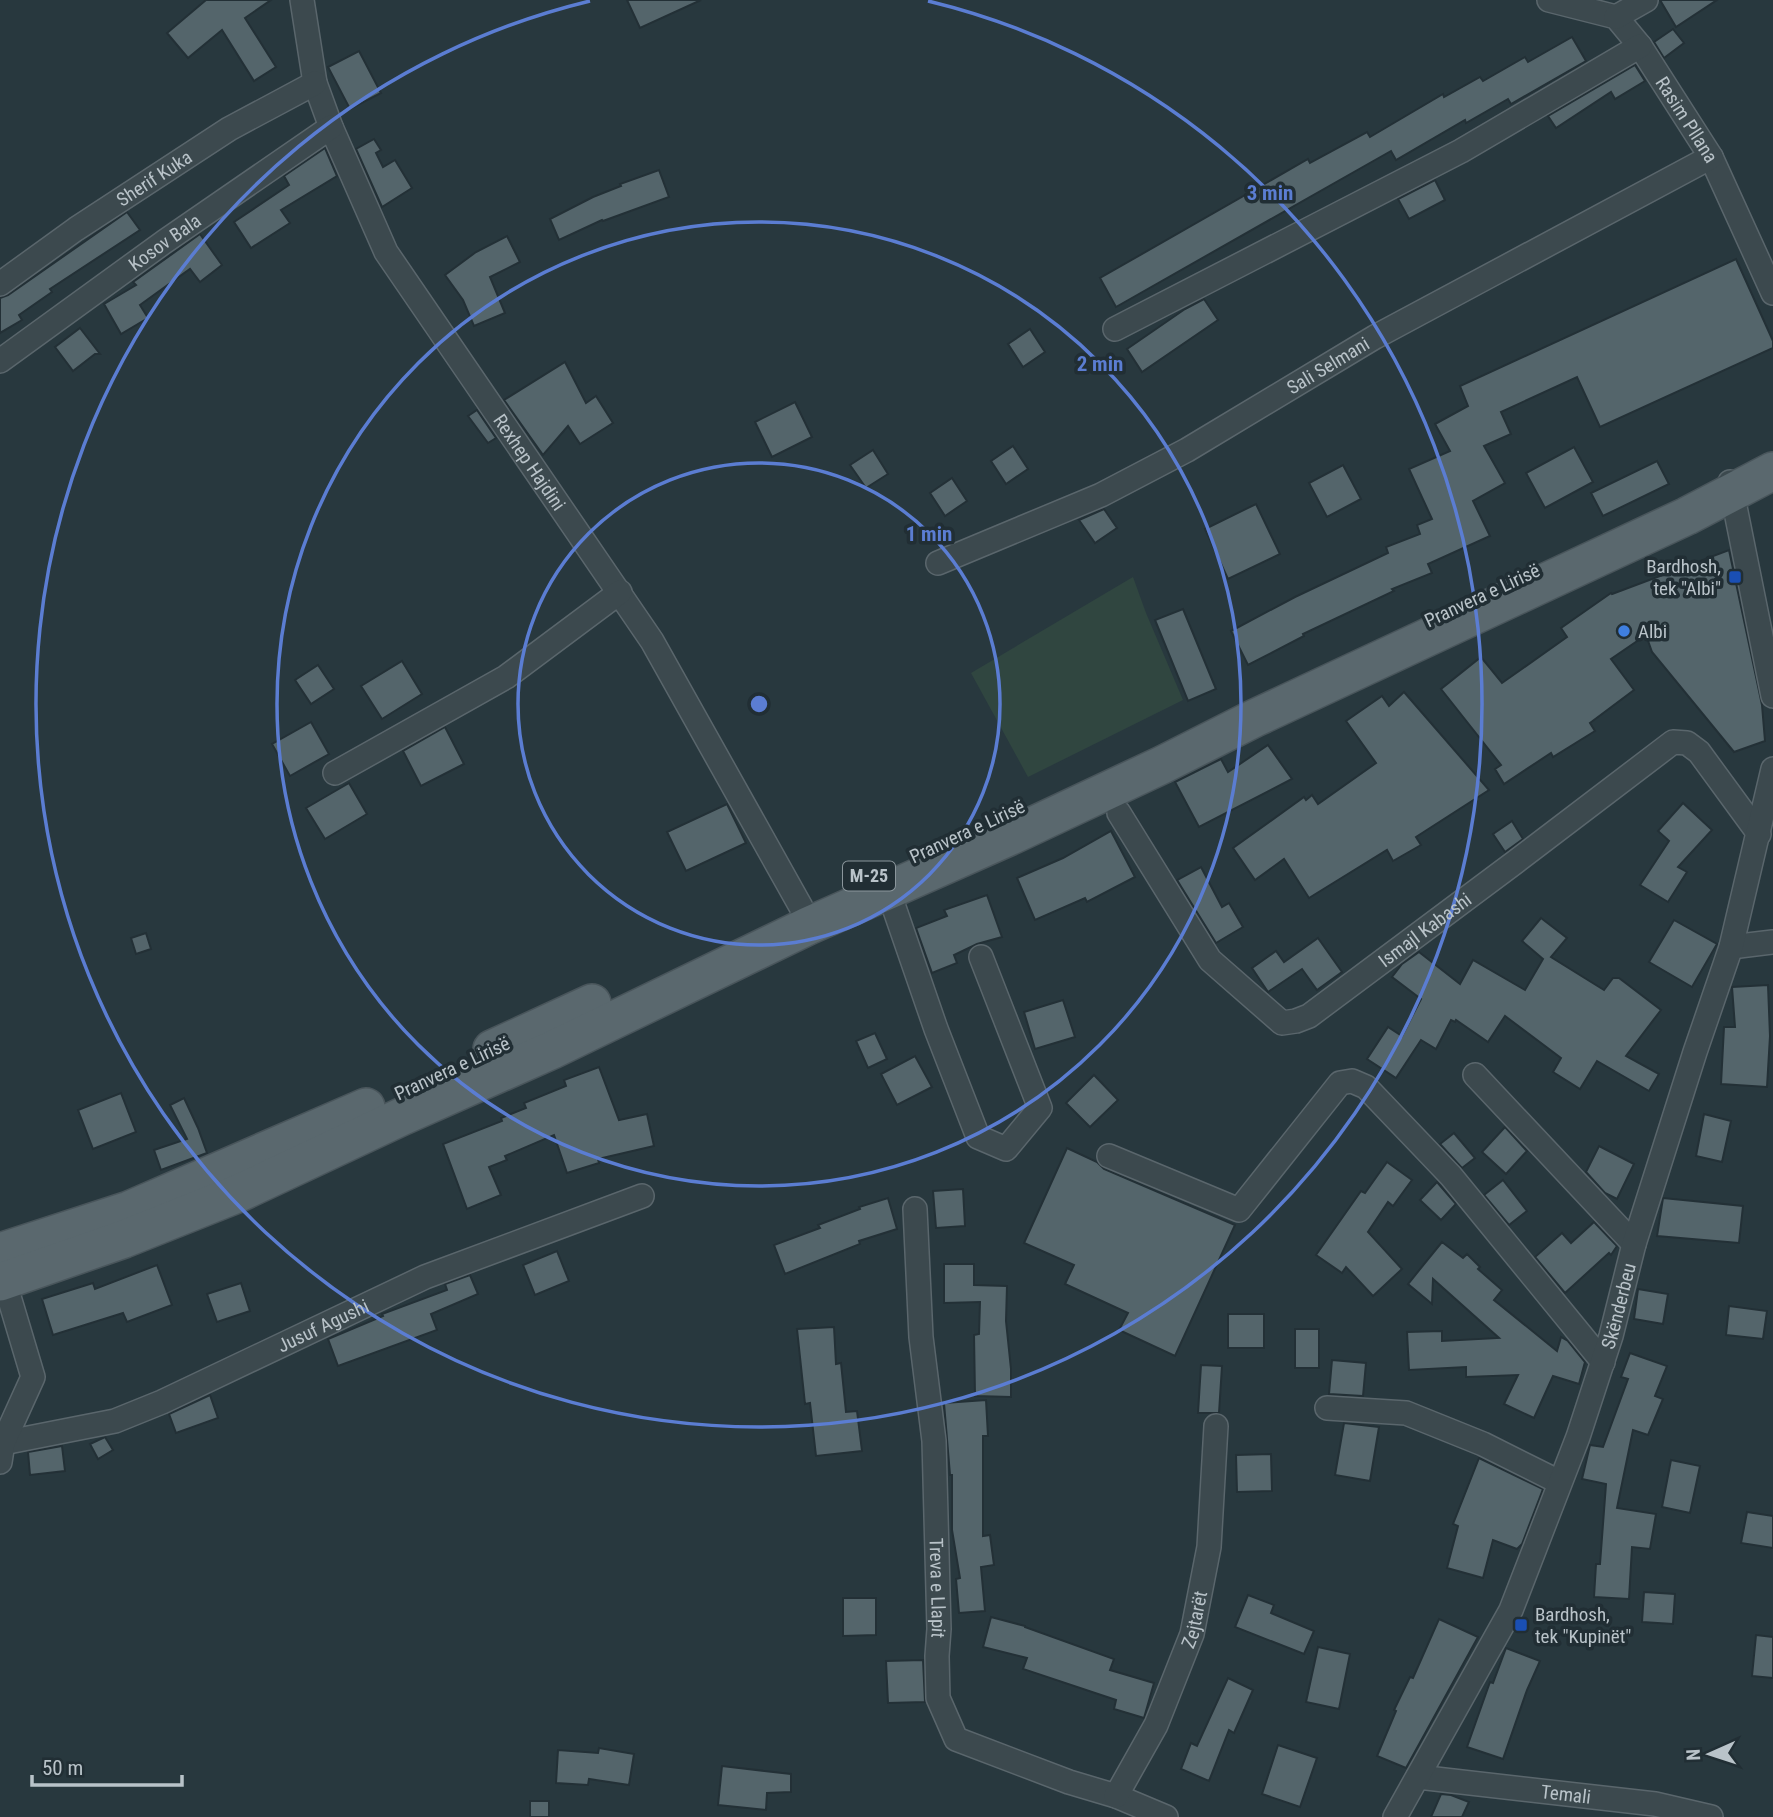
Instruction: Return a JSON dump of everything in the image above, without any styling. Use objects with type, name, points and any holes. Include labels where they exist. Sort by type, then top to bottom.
[{"type":"main road","name":"Pranvera e Lirisë","points":[[1,1271],[124,1239],[237,1194],[552,1050],[808,926],[1137,776],[1687,516],[1773,461]]},
{"type":"main road","name":"Pranvera e Lirisë","points":[[1,1271],[129,1210],[397,1094],[801,907],[1731,487],[1773,471]]},
{"type":"street","name":"Rexhep Hajdini","points":[[302,0],[315,83],[331,128],[386,252],[652,641],[801,907]]},
{"type":"street","points":[[1549,0],[1616,17],[1646,0]]},
{"type":"street","name":"Rasim Pllana","points":[[1616,17],[1640,46],[1711,157],[1773,293]]},
{"type":"street","points":[[1115,329],[1461,150],[1640,46]]},
{"type":"street","name":"Sherif Kuka","points":[[0,284],[76,229],[229,129],[315,83]]},
{"type":"street","name":"Kosov Bala","points":[[0,361],[175,234],[331,128]]},
{"type":"street","name":"Sali Selmani","points":[[938,563],[1101,495],[1187,450],[1375,337],[1711,157]]},
{"type":"street","points":[[1731,487],[1773,696]]},
{"type":"street","points":[[335,773],[506,677],[620,592]]},
{"type":"street","name":"Ismajl Kabashi","points":[[1119,813],[1210,960],[1282,1023],[1309,1016],[1673,742],[1686,743],[1699,752],[1759,834]]},
{"type":"street","name":"Skënderbeu","points":[[1395,1817],[1511,1610],[1578,1437],[1603,1362],[1634,1244],[1731,947],[1773,769]]},
{"type":"street","points":[[888,890],[936,1029],[978,1137],[1006,1149],[1040,1108],[981,957]]},
{"type":"street","points":[[1731,947],[1773,942]]},
{"type":"street","points":[[1475,1075],[1634,1244]]},
{"type":"street","points":[[1109,1156],[1240,1210],[1340,1083],[1352,1082],[1366,1087],[1451,1176],[1603,1362]]},
{"type":"street","name":"Jusuf Agushi","points":[[1,1453],[115,1421],[162,1402],[425,1277],[642,1196]]},
{"type":"street","name":"Treva e Llapit","points":[[915,1209],[921,1337],[934,1441],[939,1698],[956,1739],[1069,1782],[1116,1796],[1166,1817]]},
{"type":"street","points":[[1,1271],[33,1377],[1,1453]]},
{"type":"street","points":[[1327,1408],[1406,1413],[1483,1444],[1559,1482]]},
{"type":"street","name":"Zejtarët","points":[[1116,1796],[1156,1725],[1192,1634],[1209,1547],[1216,1426]]},
{"type":"street","name":"Temali","points":[[1418,1777],[1655,1804],[1711,1817]]},
{"type":"green space","points":[[1133,577],[1183,700],[1028,777],[971,673]]},
{"type":"building","points":[[206,0],[271,0],[245,18],[276,67],[254,81],[222,30],[188,58],[167,33]]},
{"type":"building","points":[[627,0],[701,0],[640,28]]},
{"type":"building","points":[[1660,0],[1717,0],[1676,27]]},
{"type":"building","points":[[1673,29],[1684,43],[1664,58],[1654,42]]},
{"type":"building","points":[[1572,37],[1586,61],[1511,104],[1508,99],[1466,123],[1465,120],[1396,160],[1391,151],[1116,307],[1100,278],[1308,159],[1310,163],[1367,132],[1370,137],[1443,94],[1444,97],[1480,77],[1483,81],[1525,57],[1528,62]]},
{"type":"building","points":[[359,51],[381,93],[350,109],[328,67]]},
{"type":"building","points":[[1635,65],[1645,81],[1615,99],[1611,92],[1556,128],[1548,116]]},
{"type":"building","points":[[374,139],[381,150],[376,153],[383,167],[395,160],[412,188],[382,207],[356,149]]},
{"type":"building","points":[[325,148],[337,176],[281,210],[290,223],[251,248],[234,222],[289,185],[284,176]]},
{"type":"building","points":[[659,170],[669,197],[602,220],[559,240],[550,219],[621,186],[620,184]]},
{"type":"building","points":[[1435,180],[1445,200],[1409,219],[1398,199]]},
{"type":"building","points":[[127,212],[140,230],[50,289],[52,292],[19,315],[22,320],[0,333],[0,298]]},
{"type":"building","points":[[200,234],[222,265],[200,282],[190,269],[140,305],[148,318],[121,334],[104,304],[136,285],[133,282]]},
{"type":"building","points":[[507,236],[520,262],[490,277],[505,313],[474,326],[463,300],[445,275],[476,252]]},
{"type":"building","points":[[1736,259],[1773,341],[1773,348],[1600,427],[1577,377],[1501,412],[1511,434],[1484,446],[1505,483],[1473,501],[1490,536],[1428,564],[1432,573],[1392,589],[1394,591],[1303,634],[1304,636],[1248,665],[1231,631],[1388,553],[1386,547],[1420,534],[1417,525],[1432,519],[1409,469],[1450,451],[1435,424],[1468,406],[1460,386]]},
{"type":"building","points":[[1204,299],[1218,320],[1142,372],[1127,349]]},
{"type":"building","points":[[80,328],[100,354],[95,354],[73,371],[55,347]]},
{"type":"building","points":[[1030,329],[1045,352],[1023,367],[1008,344]]},
{"type":"building","points":[[565,362],[586,403],[596,396],[613,423],[580,444],[568,426],[543,455],[504,400]]},
{"type":"building","points":[[795,402],[812,437],[772,457],[755,422]]},
{"type":"building","points":[[477,410],[496,438],[488,443],[468,416]]},
{"type":"building","points":[[1013,446],[1028,469],[1006,484],[991,461]]},
{"type":"building","points":[[1574,447],[1593,482],[1545,508],[1526,473]]},
{"type":"building","points":[[873,450],[888,474],[866,488],[850,465]]},
{"type":"building","points":[[1657,461],[1669,484],[1603,516],[1591,493]]},
{"type":"building","points":[[1343,465],[1361,499],[1327,517],[1309,483]]},
{"type":"building","points":[[952,478],[967,501],[945,516],[930,493]]},
{"type":"building","points":[[1256,504],[1280,554],[1228,579],[1205,529]]},
{"type":"building","points":[[1104,509],[1117,528],[1095,543],[1079,520]]},
{"type":"building","points":[[1729,550],[1762,705],[1765,741],[1734,752],[1652,652],[1646,635],[1611,659],[1634,690],[1590,723],[1595,731],[1553,757],[1551,753],[1504,784],[1495,769],[1501,765],[1441,689],[1481,657],[1502,683],[1567,637],[1561,628],[1611,593]]},
{"type":"building","points":[[1183,609],[1216,689],[1188,701],[1155,620]]},
{"type":"building","points":[[402,661],[422,694],[382,719],[361,686]]},
{"type":"building","points":[[318,665],[334,689],[311,704],[295,680]]},
{"type":"building","points":[[1404,692],[1489,790],[1416,837],[1421,845],[1393,861],[1387,850],[1309,898],[1284,859],[1255,880],[1233,848],[1304,797],[1306,800],[1312,795],[1318,804],[1376,763],[1346,721],[1382,696],[1389,706]]},
{"type":"building","points":[[311,722],[329,754],[290,776],[272,744]]},
{"type":"building","points":[[445,727],[464,764],[421,786],[403,751]]},
{"type":"building","points":[[1268,745],[1292,779],[1199,827],[1175,782],[1221,759],[1228,772]]},
{"type":"building","points":[[349,783],[367,814],[325,839],[306,808]]},
{"type":"building","points":[[1683,803],[1712,830],[1678,867],[1687,872],[1668,902],[1640,885],[1669,841],[1658,831]]},
{"type":"building","points":[[727,804],[746,843],[686,871],[667,832]]},
{"type":"building","points":[[1512,821],[1523,839],[1505,852],[1493,834]]},
{"type":"building","points":[[1111,831],[1135,877],[1087,902],[1085,898],[1035,920],[1017,878],[1063,858]]},
{"type":"building","points":[[1201,867],[1222,907],[1229,903],[1243,927],[1216,943],[1177,880]]},
{"type":"building","points":[[987,895],[1002,937],[977,944],[954,955],[957,963],[932,973],[916,928],[947,916],[944,910]]},
{"type":"building","points":[[1541,918],[1567,938],[1551,957],[1604,990],[1613,978],[1619,978],[1661,1010],[1626,1056],[1659,1074],[1649,1091],[1597,1061],[1580,1089],[1553,1072],[1561,1058],[1505,1016],[1488,1042],[1456,1020],[1451,1020],[1436,1049],[1421,1040],[1396,1078],[1367,1059],[1388,1027],[1402,1036],[1421,999],[1392,977],[1402,964],[1419,952],[1460,984],[1473,960],[1525,990],[1543,959],[1522,941]]},
{"type":"building","points":[[1674,920],[1717,944],[1692,987],[1649,962]]},
{"type":"building","points":[[146,933],[151,949],[136,954],[131,938]]},
{"type":"building","points":[[1318,938],[1342,972],[1317,990],[1302,969],[1268,992],[1252,968],[1276,951],[1284,962]]},
{"type":"building","points":[[1768,985],[1770,1036],[1767,1087],[1721,1084],[1724,1027],[1735,1027],[1732,987]]},
{"type":"building","points":[[1063,1000],[1075,1037],[1035,1049],[1024,1012]]},
{"type":"building","points":[[875,1033],[887,1059],[868,1068],[856,1041]]},
{"type":"building","points":[[915,1056],[932,1087],[897,1105],[881,1074]]},
{"type":"building","points":[[599,1067],[619,1120],[647,1114],[654,1146],[598,1159],[599,1163],[567,1173],[554,1135],[505,1156],[507,1160],[489,1167],[501,1195],[467,1209],[443,1144],[502,1121],[501,1118],[526,1108],[524,1103],[566,1086],[564,1080]]},
{"type":"building","points":[[1094,1075],[1118,1100],[1090,1127],[1066,1103]]},
{"type":"building","points":[[121,1093],[136,1132],[93,1149],[78,1110]]},
{"type":"building","points":[[184,1098],[207,1153],[161,1170],[154,1150],[187,1139],[170,1105]]},
{"type":"building","points":[[1704,1114],[1731,1121],[1722,1162],[1696,1156]]},
{"type":"building","points":[[1505,1127],[1527,1151],[1506,1174],[1482,1152]]},
{"type":"building","points":[[1454,1133],[1475,1158],[1462,1168],[1440,1144]]},
{"type":"building","points":[[1599,1146],[1634,1164],[1617,1199],[1605,1193],[1586,1172]]},
{"type":"building","points":[[1067,1148],[1097,1162],[1104,1169],[1235,1225],[1175,1356],[1119,1330],[1128,1313],[1065,1284],[1074,1265],[1024,1243]]},
{"type":"building","points":[[1387,1162],[1412,1180],[1393,1206],[1388,1202],[1368,1232],[1402,1269],[1373,1296],[1346,1267],[1342,1273],[1316,1255],[1361,1191],[1365,1193]]},
{"type":"building","points":[[1503,1180],[1527,1211],[1509,1225],[1484,1195]]},
{"type":"building","points":[[1437,1182],[1456,1204],[1441,1220],[1420,1200]]},
{"type":"building","points":[[963,1189],[965,1226],[936,1228],[933,1191]]},
{"type":"building","points":[[888,1198],[897,1229],[859,1241],[860,1244],[785,1274],[774,1245],[820,1228],[818,1225],[860,1209],[859,1207]]},
{"type":"building","points":[[1663,1198],[1743,1206],[1739,1243],[1657,1236]]},
{"type":"building","points":[[1594,1222],[1617,1246],[1611,1255],[1609,1253],[1565,1293],[1535,1257],[1562,1233],[1571,1243]]},
{"type":"building","points":[[1442,1242],[1463,1258],[1467,1254],[1480,1267],[1478,1269],[1502,1290],[1494,1300],[1557,1351],[1561,1337],[1568,1341],[1585,1362],[1579,1384],[1553,1376],[1534,1418],[1504,1404],[1518,1375],[1466,1377],[1466,1367],[1409,1370],[1407,1332],[1442,1331],[1442,1341],[1499,1338],[1433,1279],[1432,1304],[1408,1284]]},
{"type":"building","points":[[557,1251],[569,1281],[535,1295],[523,1265]]},
{"type":"building","points":[[944,1264],[974,1264],[974,1285],[1007,1286],[1006,1321],[1011,1397],[975,1396],[974,1335],[979,1334],[980,1302],[944,1303]]},
{"type":"building","points":[[157,1265],[172,1305],[127,1322],[123,1313],[53,1335],[42,1299],[93,1283],[95,1289]]},
{"type":"building","points":[[470,1275],[478,1294],[431,1314],[437,1330],[338,1366],[328,1339],[383,1316],[382,1314],[447,1290],[445,1284]]},
{"type":"building","points":[[241,1283],[250,1311],[217,1322],[207,1294]]},
{"type":"building","points":[[1638,1289],[1668,1294],[1663,1324],[1634,1319]]},
{"type":"building","points":[[1729,1306],[1767,1311],[1763,1339],[1726,1335]]},
{"type":"building","points":[[1228,1314],[1264,1314],[1264,1348],[1228,1348]]},
{"type":"building","points":[[834,1327],[836,1364],[841,1363],[846,1412],[857,1411],[862,1451],[816,1456],[810,1403],[805,1404],[797,1329]]},
{"type":"building","points":[[1295,1329],[1319,1329],[1319,1368],[1295,1368]]},
{"type":"building","points":[[1630,1353],[1667,1366],[1655,1396],[1663,1399],[1648,1435],[1633,1430],[1617,1508],[1656,1514],[1650,1549],[1632,1547],[1629,1599],[1594,1597],[1596,1564],[1600,1564],[1606,1484],[1582,1479],[1590,1445],[1603,1447],[1628,1379],[1621,1377]]},
{"type":"building","points":[[1332,1360],[1366,1363],[1363,1396],[1329,1394]]},
{"type":"building","points":[[1201,1365],[1222,1366],[1219,1413],[1198,1413]]},
{"type":"building","points":[[210,1395],[218,1418],[176,1433],[169,1414]]},
{"type":"building","points":[[986,1400],[988,1436],[983,1436],[983,1536],[990,1535],[994,1565],[981,1567],[985,1611],[959,1613],[956,1579],[960,1578],[952,1530],[952,1475],[944,1403]]},
{"type":"building","points":[[1344,1423],[1379,1427],[1370,1481],[1335,1475]]},
{"type":"building","points":[[105,1437],[113,1450],[98,1459],[90,1444]]},
{"type":"building","points":[[62,1446],[65,1471],[30,1475],[28,1452]]},
{"type":"building","points":[[1271,1454],[1272,1491],[1237,1492],[1236,1455]]},
{"type":"building","points":[[1479,1458],[1543,1489],[1522,1544],[1517,1549],[1493,1540],[1483,1578],[1447,1568],[1458,1526],[1453,1524]]},
{"type":"building","points":[[1671,1460],[1700,1466],[1690,1513],[1662,1507]]},
{"type":"building","points":[[1747,1512],[1773,1516],[1773,1548],[1741,1543]]},
{"type":"building","points":[[1644,1592],[1675,1594],[1673,1624],[1642,1622]]},
{"type":"building","points":[[1248,1595],[1274,1605],[1271,1613],[1314,1631],[1304,1654],[1235,1627]]},
{"type":"building","points":[[843,1598],[876,1598],[876,1635],[843,1636]]},
{"type":"building","points":[[991,1617],[1025,1626],[1114,1659],[1110,1670],[1154,1683],[1144,1718],[1114,1709],[1116,1700],[1023,1669],[1027,1658],[983,1647]]},
{"type":"building","points":[[1439,1619],[1478,1637],[1406,1768],[1377,1756],[1396,1711],[1394,1710],[1410,1677],[1413,1678]]},
{"type":"building","points":[[1756,1635],[1773,1637],[1773,1678],[1752,1676]]},
{"type":"building","points":[[1318,1647],[1350,1654],[1339,1709],[1306,1702]]},
{"type":"building","points":[[1506,1648],[1540,1661],[1503,1759],[1467,1747],[1490,1682],[1493,1683]]},
{"type":"building","points":[[923,1660],[925,1702],[888,1703],[886,1661]]},
{"type":"building","points":[[1228,1678],[1253,1690],[1234,1733],[1229,1730],[1209,1781],[1181,1769],[1191,1743],[1197,1746]]},
{"type":"building","points":[[1278,1745],[1317,1758],[1300,1807],[1262,1794]]},
{"type":"building","points":[[599,1748],[634,1754],[629,1785],[589,1779],[588,1785],[556,1783],[558,1750],[598,1753]]},
{"type":"building","points":[[722,1766],[791,1774],[791,1792],[767,1793],[766,1810],[718,1805]]},
{"type":"building","points":[[1441,1794],[1469,1802],[1462,1817],[1431,1817]]},
{"type":"building","points":[[530,1801],[549,1801],[549,1817],[530,1817]]},
{"type":"place","name":"Bardhosh, tek \"Albi\"","points":[[1735,577]]},
{"type":"place","name":"Albi","points":[[1624,631]]},
{"type":"place","name":"Bardhosh, tek \"Kupinët\"","points":[[1521,1625]]}]
